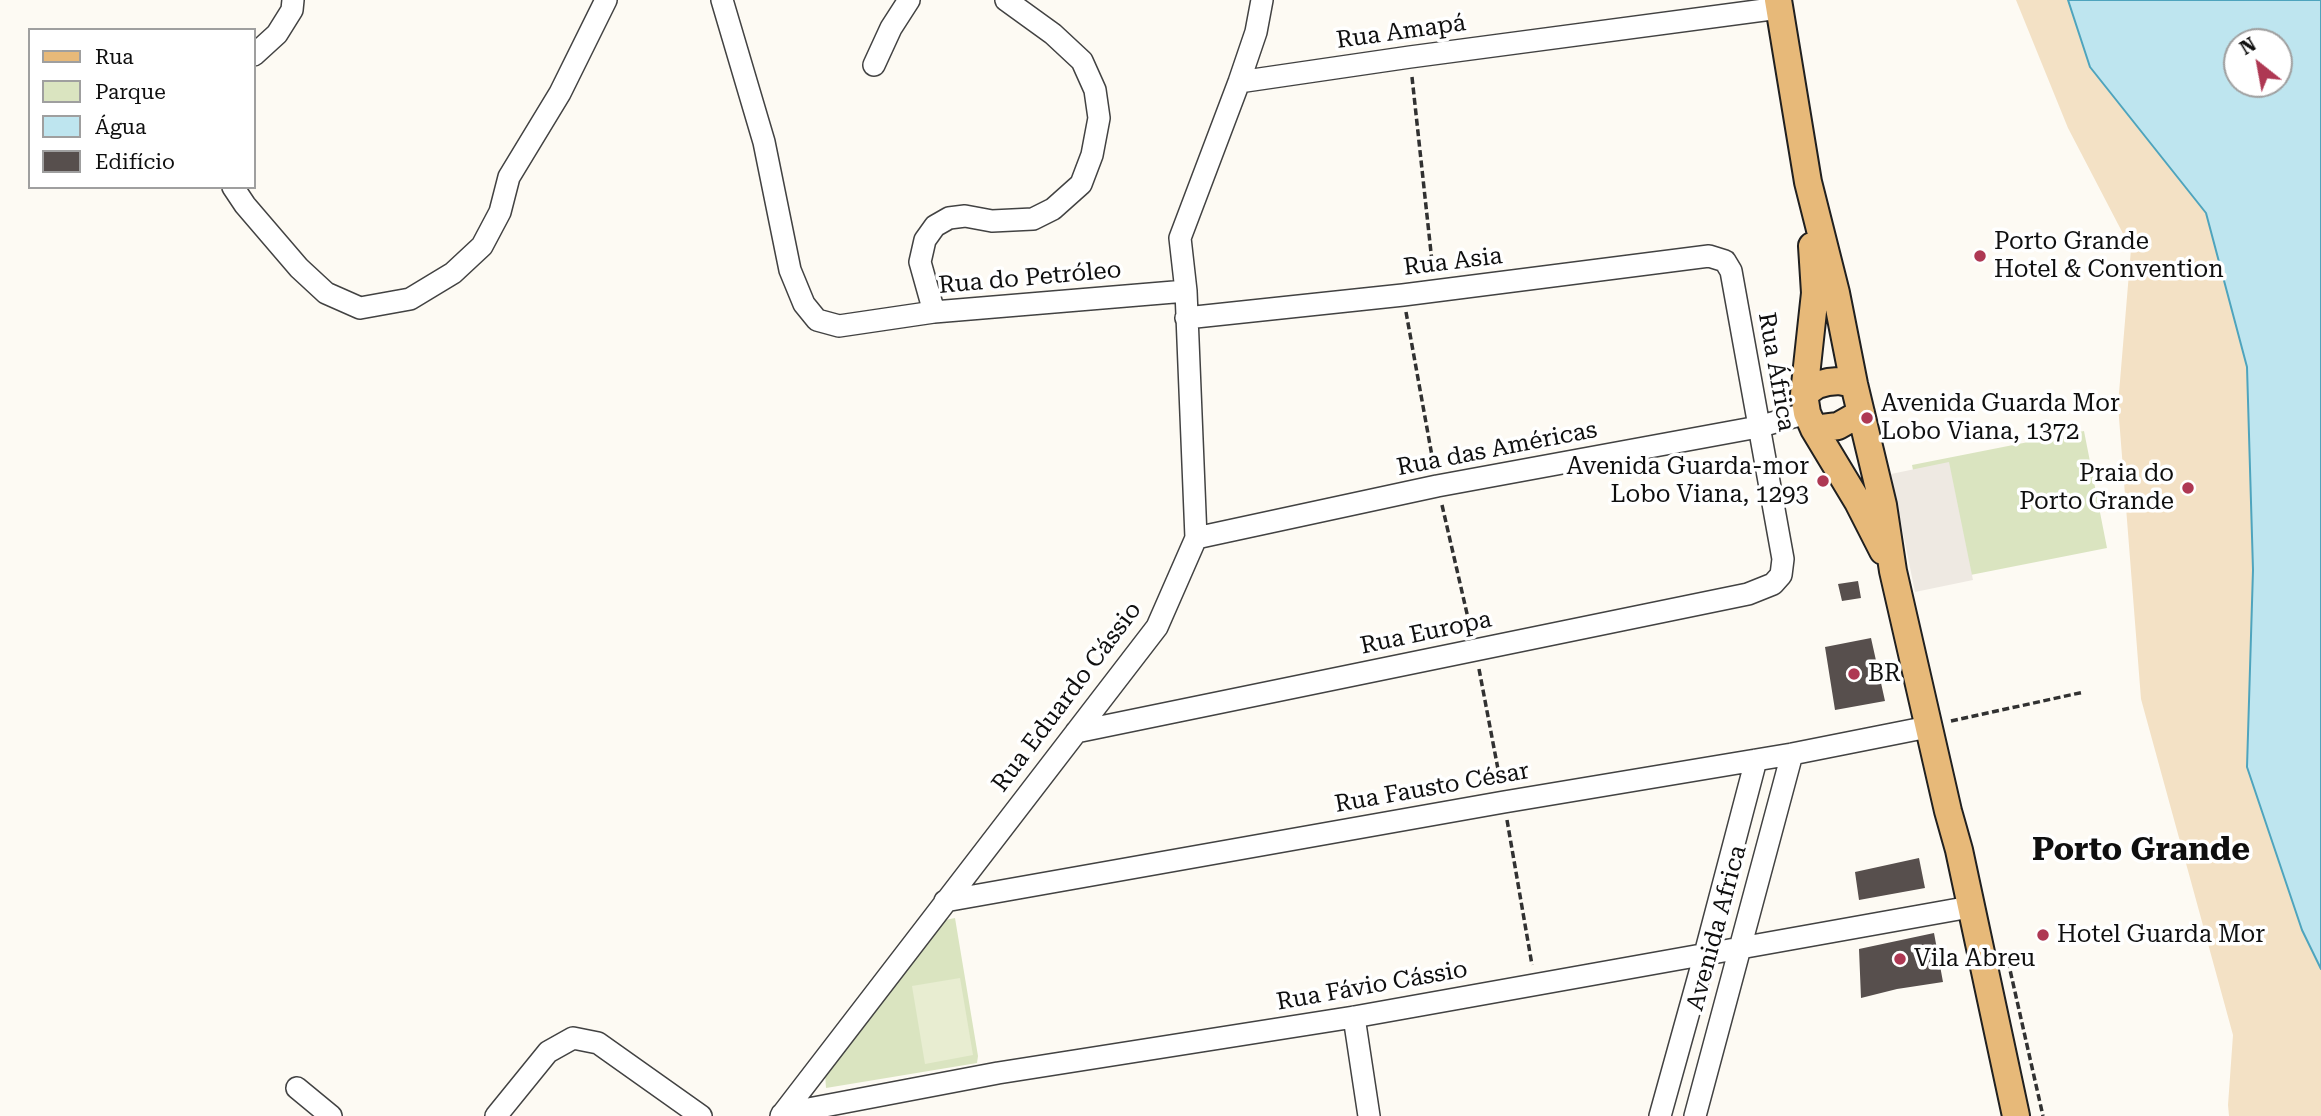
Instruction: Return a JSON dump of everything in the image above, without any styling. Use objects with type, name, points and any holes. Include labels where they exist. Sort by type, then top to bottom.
[{"type":"main road","points":[[1779,4],[1808,182],[1836,293],[1854,384],[1883,505],[1893,571],[1959,850],[2016,1116]]},
{"type":"main road","points":[[1808,182],[1815,293],[1808,412],[1893,571]]},
{"type":"main road","points":[[1808,412],[1817,385],[1839,380],[1854,384]]},
{"type":"main road","points":[[1808,412],[1838,426],[1861,413]]},
{"type":"street","points":[[256,53],[277,34],[292,10],[293,0]]},
{"type":"street","points":[[234,189],[299,268],[326,293],[360,308],[410,299],[453,273],[482,246],[500,212],[509,177],[560,93],[606,0]]},
{"type":"street","name":"Rua do Petróleo","points":[[722,0],[764,142],[790,270],[804,304],[817,320],[839,326],[934,312],[1186,291]]},
{"type":"street","points":[[874,65],[891,28],[909,0]]},
{"type":"street","points":[[934,312],[919,262],[925,240],[934,226],[949,218],[965,216],[992,221],[1033,219],[1053,209],[1081,184],[1092,155],[1099,118],[1095,90],[1083,61],[1053,34],[1006,0]]},
{"type":"street","name":"Rua Eduardo Cássio","points":[[781,1115],[1157,626],[1196,538],[1186,291],[1180,238],[1239,82],[1256,32],[1262,0]]},
{"type":"street","name":"Rua Amapá","points":[[1239,82],[1779,4]]},
{"type":"street","name":"Rua Asia","points":[[1186,318],[1709,256],[1725,261]]},
{"type":"street","name":"Rua África","points":[[1725,261],[1731,271],[1783,559],[1781,575]]},
{"type":"street","name":"Rua das Américas","points":[[1196,538],[1437,486],[1758,427],[1808,412]]},
{"type":"street","name":"Rua Europa","points":[[1076,732],[1748,594],[1773,584],[1781,575]]},
{"type":"street","name":"Rua Fausto César","points":[[945,901],[1792,754],[1928,727]]},
{"type":"street","name":"Avenida Africa","points":[[1695,1116],[1792,754]]},
{"type":"street","name":"Avenida Africa","points":[[1660,1116],[1756,760]]},
{"type":"street","name":"Rua Fávio Cássio","points":[[781,1115],[998,1073],[1354,1017],[1970,907]]},
{"type":"street","points":[[1354,1017],[1369,1116]]},
{"type":"street","points":[[496,1116],[548,1052],[573,1038],[598,1042],[701,1116]]},
{"type":"street","points":[[297,1088],[331,1116]]},
{"type":"path","points":[[1410,57],[1435,290]]},
{"type":"path","points":[[1928,727],[2084,692]]},
{"type":"green space","points":[[2084,431],[2107,548],[1935,582],[1912,465]]},
{"type":"green space","points":[[955,918],[977,1063],[826,1088],[825,1073],[945,920]]},
{"type":"green space","points":[[960,978],[973,1055],[925,1064],[912,986]]},
{"type":"sand","name":"Praia do Porto Grande","points":[[2016,0],[2070,0],[2090,67],[2206,213],[2247,368],[2253,570],[2247,767],[2321,938],[2321,1116],[2229,1116],[2233,1035],[2141,699],[2118,405],[2131,249],[2068,128]]},
{"type":"shaded area","points":[[1949,462],[1973,580],[1915,592],[1891,474]]},
{"type":"water","points":[[2068,0],[2321,0],[2321,969],[2302,930],[2247,767],[2253,570],[2247,367],[2206,213],[2090,67]]},
{"type":"building","name":"BR","points":[[1858,581],[1861,598],[1842,601],[1838,584]]},
{"type":"building","name":"BR","points":[[1871,638],[1885,701],[1835,710],[1825,647]]},
{"type":"building","points":[[1919,858],[1925,888],[1859,900],[1855,872]]},
{"type":"building","name":"Vila Abreu","points":[[1934,933],[1943,982],[1861,998],[1859,949]]},
{"type":"place","name":"Porto Grande Hotel & Convention","points":[[1980,256]]},
{"type":"place","name":"Avenida Guarda Mor Lobo Viana, 1372","points":[[1867,418]]},
{"type":"place","name":"Avenida Guarda-mor Lobo Viana, 1293","points":[[1823,481]]},
{"type":"place","name":"Praia do Porto Grande","points":[[2188,488]]},
{"type":"place","name":"BR","points":[[1854,674]]},
{"type":"place","name":"Hotel Guarda Mor","points":[[2043,935]]},
{"type":"place","name":"Vila Abreu","points":[[1900,959]]},
{"type":"district","name":"Porto Grande","points":[[2141,851]]}]
